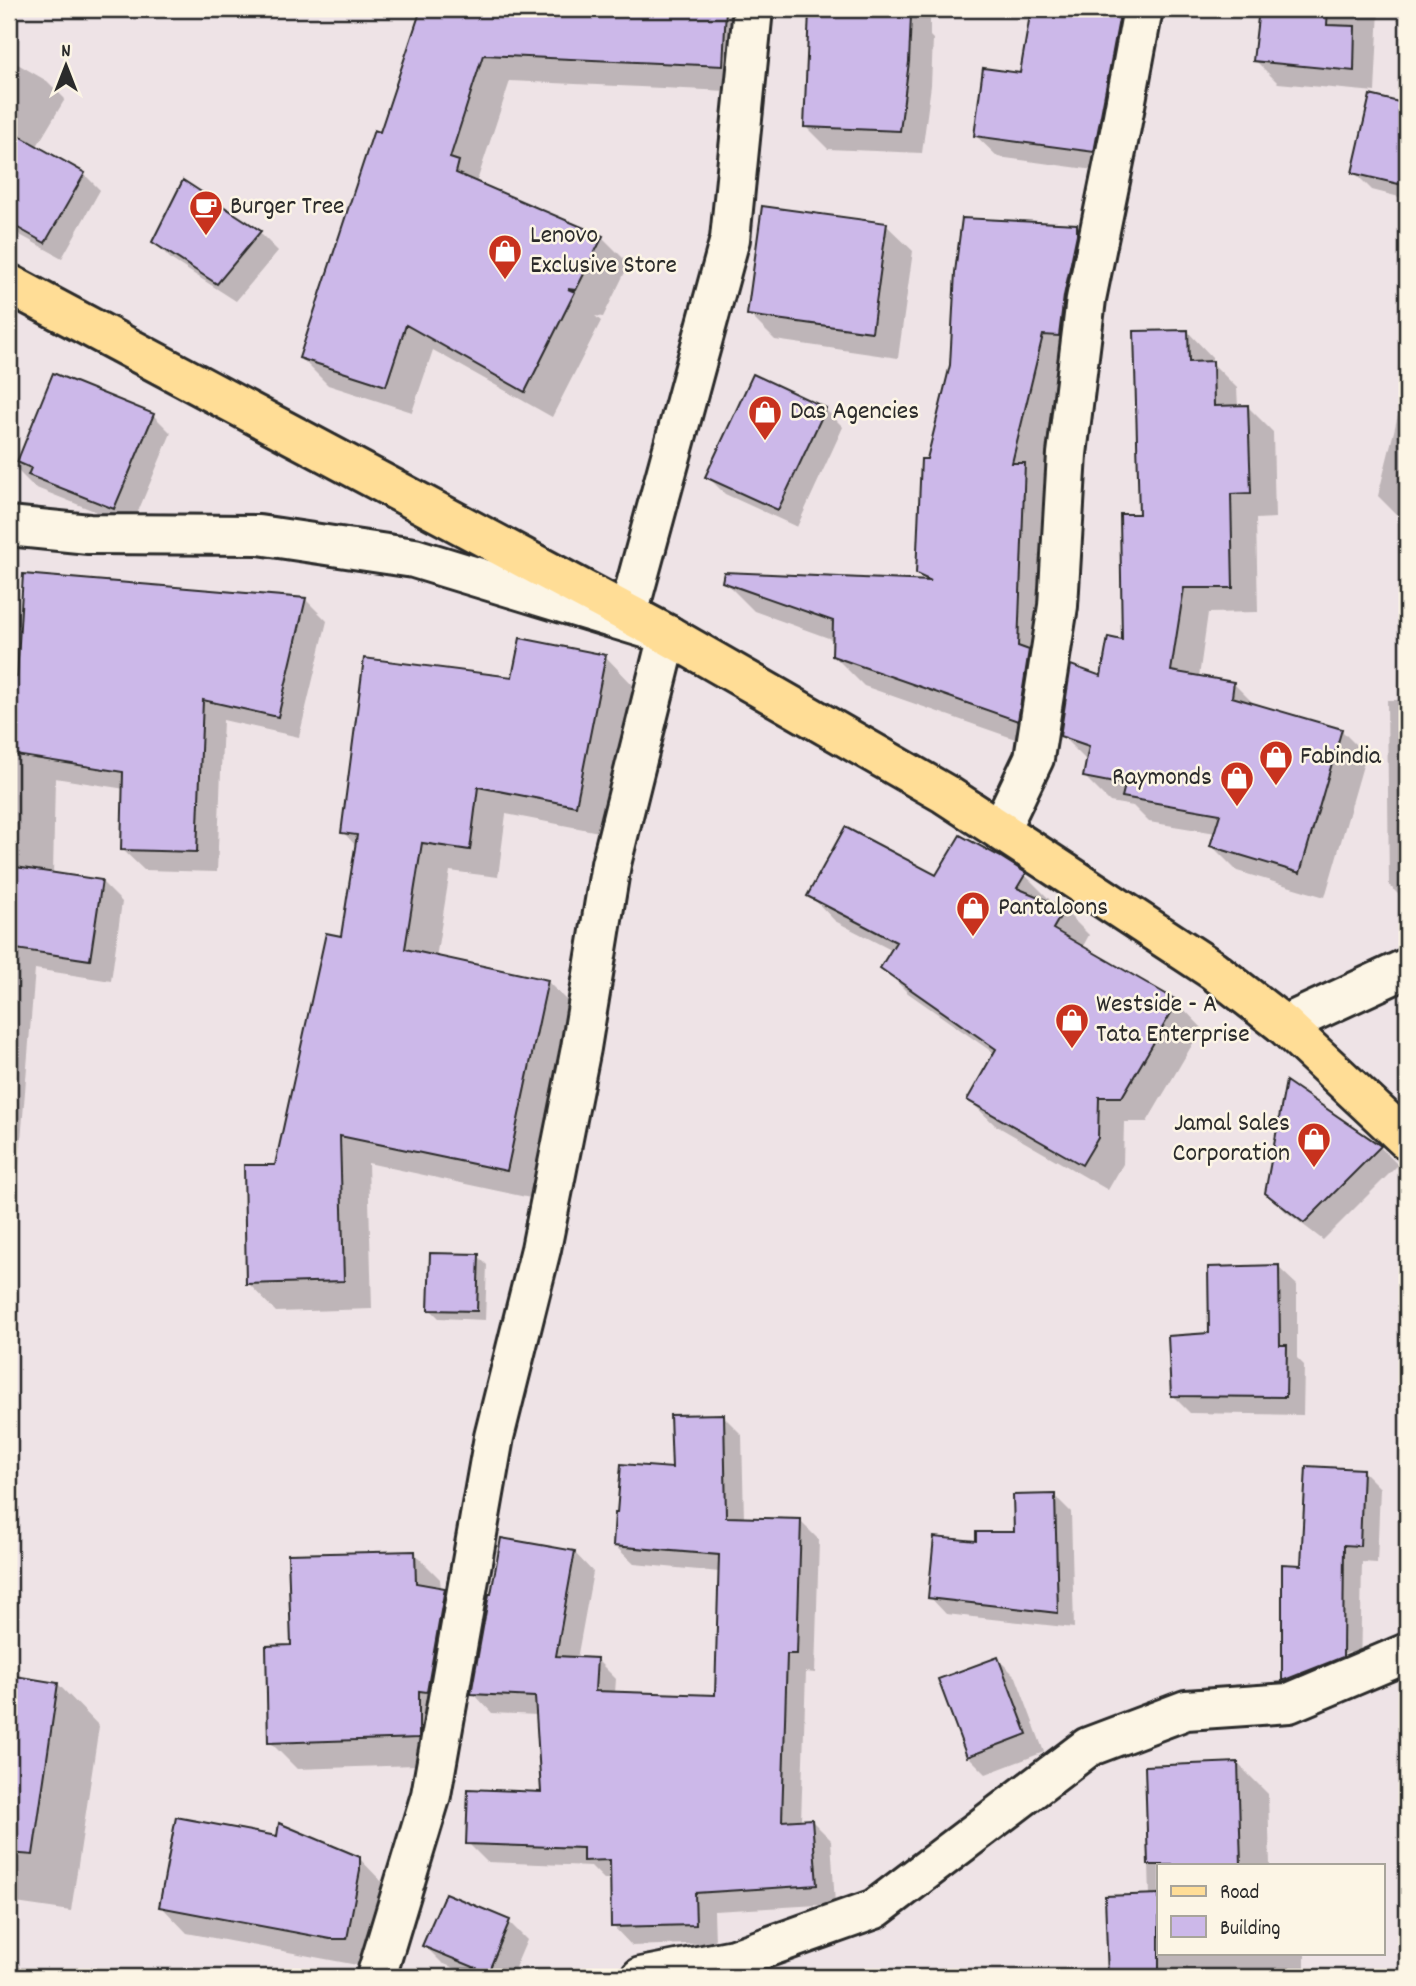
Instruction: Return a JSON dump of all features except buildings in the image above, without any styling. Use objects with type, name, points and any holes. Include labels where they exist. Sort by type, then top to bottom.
[{"type":"main road","points":[[9,284],[668,635],[945,794],[1213,971],[1284,1025],[1407,1140]]},
{"type":"street","points":[[628,614],[730,239],[753,9]]},
{"type":"street","points":[[1000,829],[1034,758],[1058,606],[1067,454],[1086,299],[1143,9]]},
{"type":"street","points":[[9,526],[89,534],[259,535],[414,558],[668,635],[611,864],[581,1048],[541,1249],[494,1437],[431,1795],[376,1977]]},
{"type":"street","points":[[1284,1025],[1407,968]]},
{"type":"street","points":[[641,1977],[733,1959],[875,1909],[1088,1746],[1186,1710],[1289,1703],[1407,1653]]},
{"type":"place","name":"Burger Tree","points":[[206,237]]},
{"type":"place","name":"Lenovo Exclusive Store","points":[[505,281]]},
{"type":"place","name":"Das Agencies","points":[[765,442]]},
{"type":"place","name":"Fabindia","points":[[1276,787]]},
{"type":"place","name":"Raymonds","points":[[1237,808]]},
{"type":"place","name":"Pantaloons","points":[[973,938]]},
{"type":"place","name":"Westside - A Tata Enterprise","points":[[1072,1050]]},
{"type":"place","name":"Jamal Sales Corporation","points":[[1314,1169]]}]
